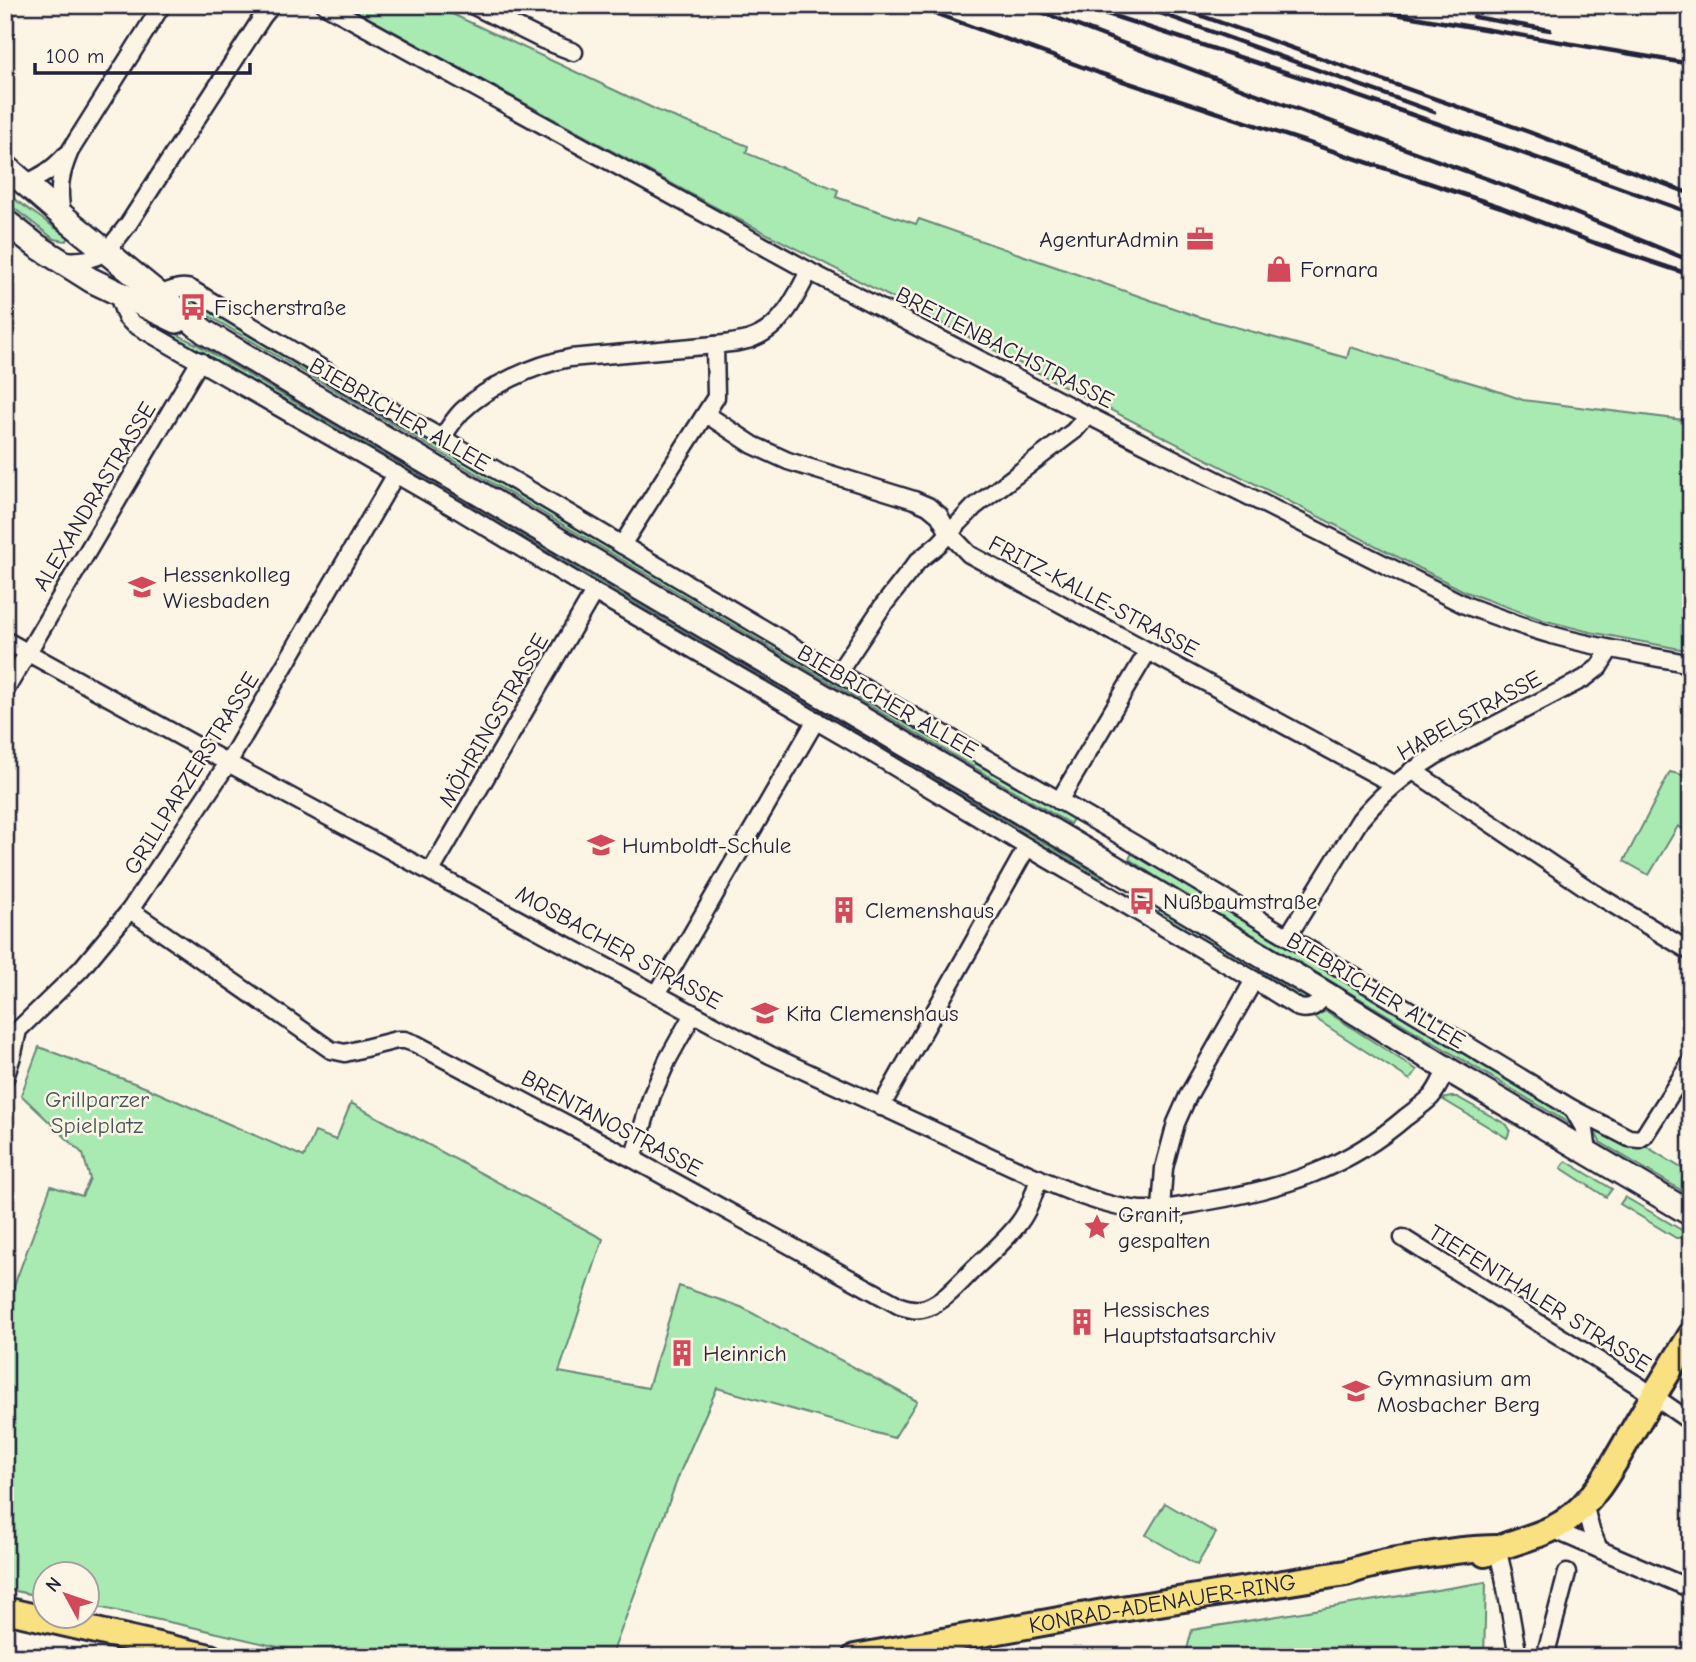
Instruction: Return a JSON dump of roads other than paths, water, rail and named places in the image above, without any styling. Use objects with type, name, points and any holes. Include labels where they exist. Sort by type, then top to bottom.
[{"type":"main road","name":"BIEBRICHER ALLEE","points":[[5,166],[205,332],[1096,856],[1691,1214]]},
{"type":"main road","name":"BIEBRICHER ALLEE","points":[[5,220],[29,240],[91,280],[182,324],[205,332]]},
{"type":"main road","name":"KONRAD-ADENAUER-RING","points":[[855,1657],[1134,1607],[1346,1573],[1370,1574],[1466,1560],[1531,1538],[1566,1520],[1595,1492],[1691,1335]]},
{"type":"main road","points":[[5,1611],[210,1657]]},
{"type":"street","points":[[62,215],[59,187],[61,172],[70,151],[162,5]]},
{"type":"street","points":[[58,260],[93,259],[106,252],[129,223],[272,5]]},
{"type":"street","name":"BREITENBACHSTRASSE","points":[[326,5],[809,271],[1465,605],[1533,629],[1610,649],[1691,663]]},
{"type":"street","points":[[472,5],[574,52]]},
{"type":"street","points":[[25,183],[53,169],[70,151]]},
{"type":"street","points":[[442,438],[453,421],[475,401],[516,376],[551,362],[715,345],[756,337],[778,321],[809,271]]},
{"type":"street","name":"BIEBRICHER ALLEE","points":[[159,295],[179,288],[191,289],[377,402],[1133,843],[1573,1110],[1629,1138],[1639,1139],[1644,1136],[1691,1062]]},
{"type":"street","name":"BIEBRICHER ALLEE","points":[[117,293],[128,320],[816,720],[1298,1008],[1306,1010],[1314,1007],[1326,994]]},
{"type":"street","points":[[622,545],[712,404],[717,393],[715,345]]},
{"type":"street","name":"ALEXANDRASTRASSE","points":[[5,691],[200,361]]},
{"type":"street","name":"FRITZ-KALLE-STRASSE","points":[[706,414],[753,445],[788,461],[928,506],[939,515],[949,533],[969,554],[1393,784]]},
{"type":"street","points":[[838,673],[918,561],[939,544],[974,507],[1074,431],[1086,414]]},
{"type":"street","name":"GRILLPARZERSTRASSE","points":[[18,1030],[81,969],[130,910],[228,763],[396,474]]},
{"type":"street","name":"MÖHRINGSTRASSE","points":[[431,871],[594,592]]},
{"type":"street","name":"MOSBACHER STRASSE","points":[[5,640],[785,1062],[1039,1178],[1113,1205],[1143,1210],[1161,1209],[1261,1191],[1316,1173],[1356,1153],[1391,1129],[1431,1096],[1447,1069]]},
{"type":"street","name":"HABELSTRASSE","points":[[1288,936],[1360,820],[1393,784],[1435,756],[1585,678],[1599,667],[1610,649]]},
{"type":"street","points":[[1059,801],[1149,651]]},
{"type":"street","points":[[657,994],[816,720]]},
{"type":"street","points":[[1412,770],[1591,891],[1691,952]]},
{"type":"street","points":[[881,1107],[1027,847]]},
{"type":"street","name":"BRENTANOSTRASSE","points":[[130,910],[331,1050],[345,1053],[397,1040],[410,1042],[633,1159],[900,1306],[926,1309],[942,1300],[1020,1223],[1039,1178]]},
{"type":"street","points":[[1161,1209],[1164,1168],[1176,1123],[1188,1096],[1254,980]]},
{"type":"street","points":[[633,1159],[652,1095],[693,1014]]},
{"type":"street","points":[[5,1018],[18,1030],[5,1078]]},
{"type":"street","points":[[1573,1110],[1585,1130],[1588,1152]]},
{"type":"street","name":"TIEFENTHALER STRASSE","points":[[1403,1238],[1639,1386],[1691,1422]]},
{"type":"street","points":[[1584,1504],[1599,1549]]},
{"type":"street","points":[[1552,1529],[1691,1589]]},
{"type":"street","points":[[1497,1548],[1518,1657]]},
{"type":"street","points":[[1545,1657],[1567,1573]]},
{"type":"railway","points":[[912,5],[1099,73],[1501,207],[1595,243],[1691,275]]},
{"type":"railway","points":[[1023,5],[1539,198],[1691,261]]},
{"type":"railway","points":[[1080,5],[1349,93],[1691,213]]},
{"type":"railway","points":[[1138,5],[1434,112]]},
{"type":"railway","points":[[1171,5],[1529,132],[1691,194]]},
{"type":"railway","points":[[1358,5],[1401,15],[1691,64]]},
{"type":"railway","points":[[1474,17],[1550,30]]},
{"type":"place","name":"AgenturAdmin","points":[[1200,239]]},
{"type":"place","name":"Fornara","points":[[1279,269]]},
{"type":"place","name":"Fischerstraße","points":[[193,307]]},
{"type":"place","name":"Hessenkolleg Wiesbaden","points":[[142,587]]},
{"type":"place","name":"Humboldt-Schule","points":[[601,845]]},
{"type":"place","name":"Nußbaumstraße","points":[[1142,901]]},
{"type":"place","name":"Clemenshaus","points":[[844,910]]},
{"type":"place","name":"Kita Clemenshaus","points":[[765,1013]]},
{"type":"place","name":"Granit, gespalten","points":[[1097,1227]]},
{"type":"place","name":"Hessisches Hauptstaatsarchiv","points":[[1082,1322]]},
{"type":"place","name":"Heinrich","points":[[682,1353]]},
{"type":"place","name":"Gymnasium am Mosbacher Berg","points":[[1356,1391]]},
{"type":"park label","name":"Grillparzer Spielplatz","points":[[97,1112]]}]
